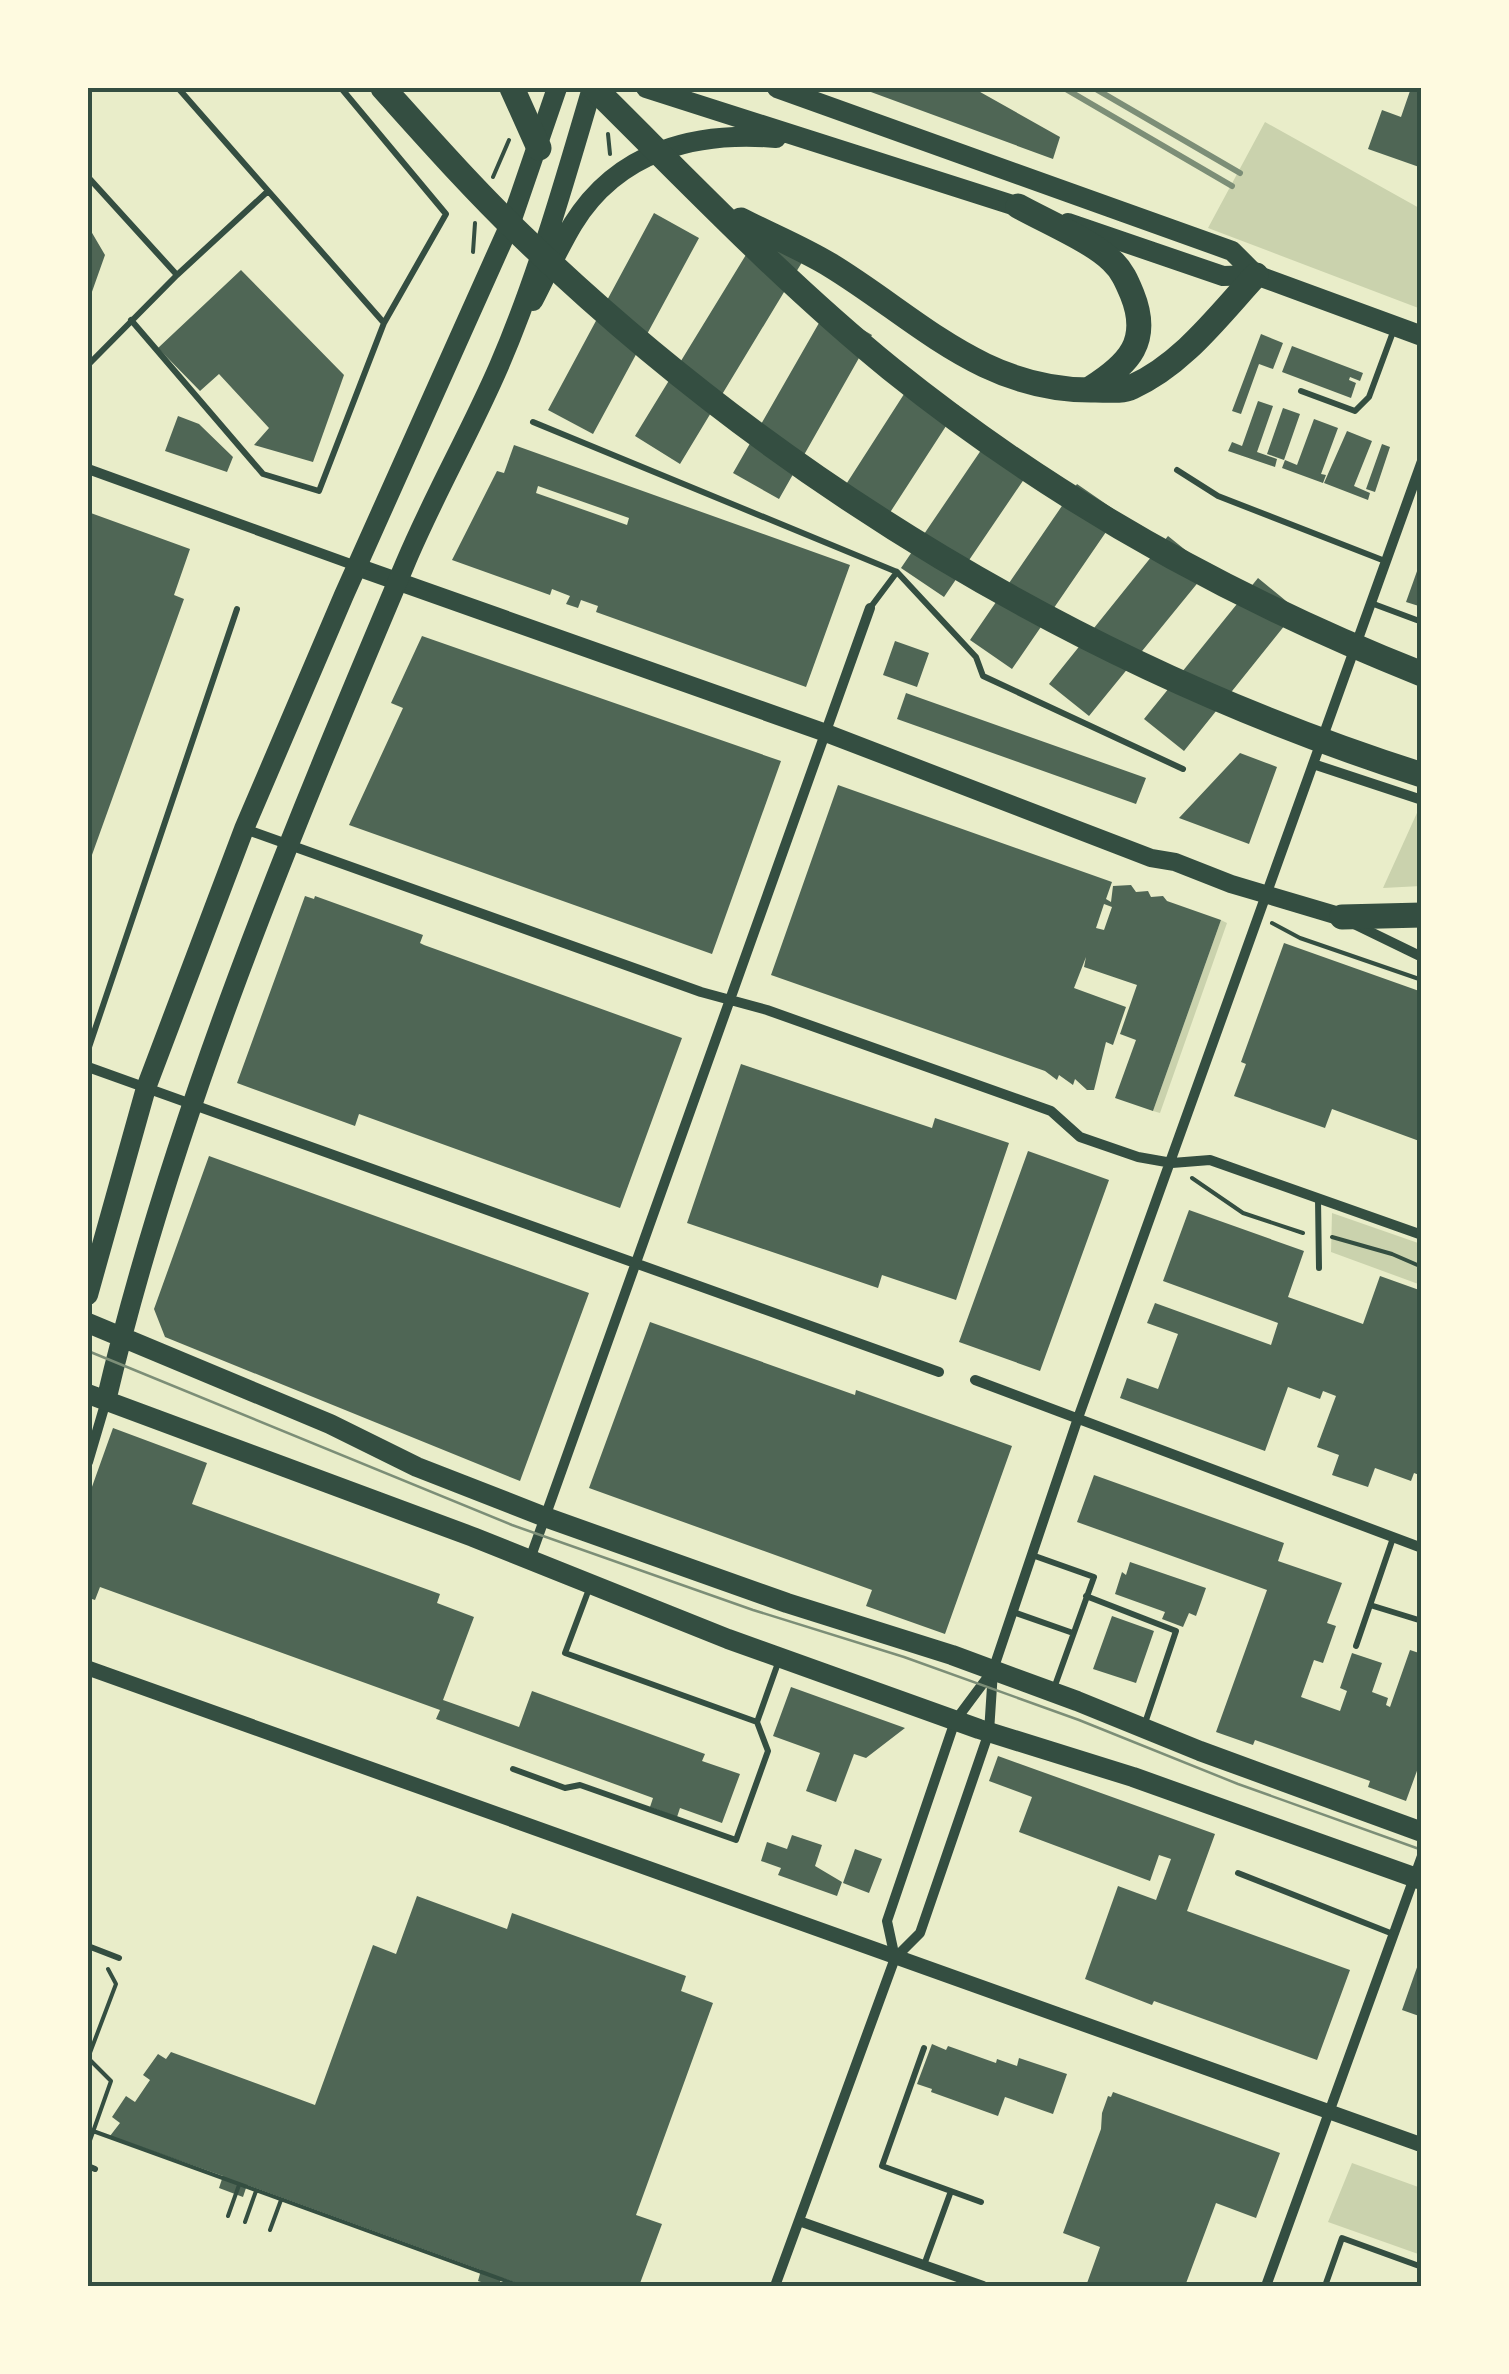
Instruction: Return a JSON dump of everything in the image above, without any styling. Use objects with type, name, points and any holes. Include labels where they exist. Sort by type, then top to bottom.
[{"type":"highway","points":[[382,88],[459,172],[592,299],[739,420],[898,531],[1001,592],[1156,673],[1334,746],[1422,775]]},
{"type":"highway","points":[[512,88],[539,148]]},
{"type":"highway","points":[[593,88],[819,306],[892,369],[1048,480],[1216,580],[1286,616],[1422,674]]},
{"type":"highway","points":[[714,206],[830,265],[972,361],[1022,378],[1080,390],[1128,390],[1163,370],[1256,275]]},
{"type":"highway","points":[[1018,206],[1110,258],[1124,276],[1138,310],[1140,331],[1132,354],[1119,371],[1080,390]]},
{"type":"highway","points":[[1342,918],[1422,915]]},
{"type":"main road","points":[[88,1295],[146,1088],[244,829],[512,222],[556,88]]},
{"type":"main road","points":[[499,364],[593,88]]},
{"type":"main road","points":[[646,88],[1018,206],[1223,276],[1256,275],[1422,336]]},
{"type":"main road","points":[[776,88],[1232,250],[1256,275]]},
{"type":"main road","points":[[818,141],[741,134],[699,138],[647,156],[608,182],[574,222],[499,364],[398,580],[287,844],[194,1105],[122,1335],[97,1398],[780,1658],[989,1732],[1133,1777],[1417,1879]]},
{"type":"main road","points":[[357,567],[826,733],[1152,858],[1342,918]]},
{"type":"main road","points":[[88,1323],[330,1424],[417,1467],[545,1518],[993,1670],[1422,1832]]},
{"type":"street","points":[[775,2286],[894,1958],[920,1934],[989,1732],[993,1670],[1078,1418],[1422,461]]},
{"type":"street","points":[[88,468],[357,567]]},
{"type":"street","points":[[530,1560],[870,608]]},
{"type":"street","points":[[1313,764],[1422,800]]},
{"type":"street","points":[[244,829],[1050,1110],[1080,1137],[1138,1157],[1172,1163],[1210,1160],[1422,1235]]},
{"type":"street","points":[[1342,918],[1422,957]]},
{"type":"street","points":[[88,1067],[939,1372]]},
{"type":"street","points":[[975,1380],[1422,1548]]},
{"type":"street","points":[[88,1462],[97,1398]]},
{"type":"street","points":[[88,1668],[1422,2145]]},
{"type":"street","points":[[894,1958],[886,1921],[955,1720],[993,1670]]},
{"type":"street","points":[[1266,2286],[1393,1934],[1417,1879],[1422,1856]]},
{"type":"street","points":[[799,2221],[983,2286]]},
{"type":"lane","points":[[178,88],[384,323]]},
{"type":"lane","points":[[130,320],[263,474],[319,491],[384,323],[446,214],[340,88]]},
{"type":"lane","points":[[88,177],[177,275]]},
{"type":"lane","points":[[88,366],[130,320],[268,192]]},
{"type":"lane","points":[[1301,390],[1355,411],[1369,396],[1396,326]]},
{"type":"lane","points":[[533,422],[897,572],[976,657],[983,676],[1183,769]]},
{"type":"lane","points":[[1177,470],[1218,496],[1386,560]]},
{"type":"lane","points":[[870,608],[897,572]]},
{"type":"lane","points":[[1370,603],[1422,622]]},
{"type":"lane","points":[[88,1050],[237,610]]},
{"type":"lane","points":[[1318,1198],[1320,1268]]},
{"type":"lane","points":[[1356,1646],[1393,1538]]},
{"type":"lane","points":[[1032,1555],[1094,1577],[1053,1692]]},
{"type":"lane","points":[[591,1584],[565,1653],[757,1722]]},
{"type":"lane","points":[[1086,1596],[1176,1632],[1144,1729]]},
{"type":"lane","points":[[1370,1605],[1422,1621]]},
{"type":"lane","points":[[1012,1612],[1073,1633]]},
{"type":"lane","points":[[513,1769],[565,1788],[580,1786],[736,1840],[768,1751],[757,1722],[780,1658]]},
{"type":"lane","points":[[1238,1873],[1393,1934]]},
{"type":"lane","points":[[88,1946],[119,1958]]},
{"type":"lane","points":[[924,2048],[882,2166],[981,2202]]},
{"type":"lane","points":[[924,2265],[951,2191]]},
{"type":"lane","points":[[1325,2286],[1342,2238],[1422,2266]]},
{"type":"path","points":[[1304,929],[1308,938]]},
{"type":"path","points":[[1288,934],[1422,980]]},
{"type":"path","points":[[1172,1163],[1243,1213],[1296,1232],[1392,1254],[1422,1267]]},
{"type":"path","points":[[88,2146],[111,2081],[88,2058],[116,1984],[98,1950]]},
{"type":"path","points":[[93,2131],[520,2286]]},
{"type":"path","points":[[228,2216],[239,2185]]},
{"type":"path","points":[[245,2222],[256,2191]]},
{"type":"path","points":[[270,2230],[280,2200]]},
{"type":"path","points":[[492,2286],[495,2278]]},
{"type":"green space","points":[[1265,122],[1421,209],[1421,309],[1208,228]]},
{"type":"green space","points":[[1421,804],[1421,886],[1383,888]]},
{"type":"green space","points":[[1221,920],[1227,923],[1160,1113],[1153,1111]]},
{"type":"green space","points":[[1332,1213],[1421,1244],[1421,1285],[1331,1252]]},
{"type":"green space","points":[[1352,2163],[1421,2188],[1421,2255],[1328,2222]]},
{"type":"building","points":[[860,88],[973,88],[1060,137],[1053,159]]},
{"type":"building","points":[[1411,88],[1422,88],[1422,168],[1368,149],[1382,110],[1401,117]]},
{"type":"building","points":[[654,213],[699,238],[593,434],[548,410]]},
{"type":"building","points":[[88,226],[105,255],[88,303]]},
{"type":"building","points":[[763,227],[807,254],[680,464],[635,436]]},
{"type":"building","points":[[241,270],[344,375],[313,462],[254,445],[269,428],[219,374],[200,391],[158,348]]},
{"type":"building","points":[[827,309],[872,335],[779,499],[733,473]]},
{"type":"building","points":[[1261,334],[1283,343],[1273,369],[1259,364],[1241,414],[1232,411]]},
{"type":"building","points":[[1292,346],[1363,373],[1360,381],[1350,377],[1356,383],[1351,398],[1282,372]]},
{"type":"building","points":[[915,377],[959,406],[880,528],[836,500]]},
{"type":"building","points":[[1258,401],[1273,406],[1257,452],[1277,459],[1275,467],[1228,451],[1232,442],[1242,446]]},
{"type":"building","points":[[1283,408],[1300,414],[1284,460],[1267,454]]},
{"type":"building","points":[[178,416],[199,424],[233,457],[227,472],[165,451]]},
{"type":"building","points":[[1314,419],[1338,428],[1321,474],[1326,475],[1323,483],[1282,468],[1285,460],[1297,465]]},
{"type":"building","points":[[1347,431],[1372,441],[1354,486],[1370,493],[1368,500],[1324,483]]},
{"type":"building","points":[[992,434],[1035,463],[944,597],[901,568]]},
{"type":"building","points":[[1382,444],[1390,447],[1375,492],[1366,489]]},
{"type":"building","points":[[514,445],[850,565],[806,687],[596,612],[598,606],[581,600],[578,608],[566,604],[570,596],[552,589],[550,595],[452,560],[497,471],[504,473]],"holes":[[[538,486],[629,518],[627,525],[536,493]]]},
{"type":"building","points":[[1077,484],[1119,513],[1012,669],[970,640]]},
{"type":"building","points":[[88,512],[190,549],[174,595],[184,599],[88,866]]},
{"type":"building","points":[[1168,536],[1209,569],[1089,716],[1049,684]]},
{"type":"building","points":[[1422,560],[1422,607],[1406,602]]},
{"type":"building","points":[[1258,578],[1297,610],[1184,751],[1144,719]]},
{"type":"building","points":[[422,636],[781,761],[712,954],[349,825],[403,708],[391,703]]},
{"type":"building","points":[[895,641],[929,653],[917,687],[883,675]]},
{"type":"building","points":[[906,693],[1146,778],[1136,804],[897,719]]},
{"type":"building","points":[[1240,753],[1277,767],[1249,844],[1179,818]]},
{"type":"building","points":[[838,785],[1112,882],[1106,899],[1111,902],[1113,886],[1131,885],[1136,892],[1148,891],[1151,897],[1163,896],[1167,901],[1221,920],[1153,1111],[1115,1098],[1136,1040],[1120,1034],[1137,985],[1084,967],[1086,957],[1074,988],[1126,1007],[1113,1045],[1106,1042],[1094,1090],[1087,1090],[1075,1079],[1073,1085],[1059,1075],[1057,1080],[1045,1071],[771,975]],"holes":[[[1104,904],[1112,907],[1104,930],[1096,928]]]},
{"type":"building","points":[[305,896],[315,896],[423,935],[420,943],[424,945],[682,1038],[620,1208],[359,1114],[355,1126],[237,1083]]},
{"type":"building","points":[[1284,943],[1422,992],[1422,1142],[1332,1109],[1325,1128],[1234,1096],[1246,1064],[1241,1062]]},
{"type":"building","points":[[741,1064],[932,1128],[935,1118],[1009,1143],[956,1300],[882,1275],[878,1288],[687,1223]]},
{"type":"building","points":[[1028,1151],[1109,1180],[1040,1371],[959,1342]]},
{"type":"building","points":[[209,1156],[589,1293],[520,1481],[165,1337],[154,1309]]},
{"type":"building","points":[[1189,1210],[1304,1251],[1288,1297],[1363,1324],[1380,1276],[1422,1291],[1422,1476],[1414,1473],[1411,1481],[1375,1468],[1368,1487],[1332,1475],[1339,1455],[1317,1447],[1336,1396],[1323,1391],[1320,1399],[1288,1387],[1265,1451],[1120,1398],[1127,1378],[1158,1389],[1178,1334],[1147,1323],[1155,1303],[1271,1345],[1278,1323],[1163,1281]]},
{"type":"building","points":[[650,1322],[1012,1446],[945,1634],[866,1606],[872,1590],[589,1488]]},
{"type":"building","points":[[113,1428],[207,1463],[192,1504],[440,1594],[437,1603],[474,1617],[443,1700],[519,1727],[532,1691],[705,1754],[702,1761],[740,1774],[722,1823],[680,1808],[677,1817],[650,1807],[653,1798],[436,1719],[440,1710],[100,1587],[95,1600],[89,1598],[88,1498]]},
{"type":"building","points":[[1094,1475],[1284,1543],[1278,1561],[1342,1583],[1327,1623],[1336,1626],[1323,1663],[1314,1660],[1301,1697],[1340,1711],[1347,1691],[1340,1688],[1352,1653],[1382,1663],[1372,1692],[1388,1698],[1386,1705],[1390,1707],[1410,1650],[1422,1654],[1422,1757],[1406,1801],[1368,1787],[1370,1781],[1255,1740],[1253,1745],[1216,1732],[1267,1590],[1077,1522]]},
{"type":"building","points":[[1130,1562],[1206,1588],[1196,1616],[1189,1613],[1183,1627],[1162,1619],[1165,1612],[1115,1594]]},
{"type":"building","points":[[1112,1616],[1154,1631],[1136,1683],[1093,1669]]},
{"type":"building","points":[[791,1687],[905,1728],[866,1758],[854,1754],[836,1802],[806,1791],[820,1753],[773,1736]]},
{"type":"building","points":[[998,1756],[1215,1834],[1187,1911],[1350,1970],[1317,2060],[1085,1979],[1118,1886],[1156,1900],[1171,1859],[1159,1855],[1150,1881],[1019,1832],[1032,1797],[989,1781]]},
{"type":"building","points":[[792,1835],[822,1845],[815,1866],[842,1882],[837,1896],[778,1875],[781,1868],[761,1861],[767,1842],[787,1849]]},
{"type":"building","points":[[855,1849],[882,1859],[869,1893],[843,1883]]},
{"type":"building","points":[[417,1896],[507,1929],[512,1913],[686,1976],[681,1991],[713,2003],[636,2215],[662,2224],[639,2286],[526,2286],[502,2278],[498,2286],[493,2286],[478,2281],[481,2270],[247,2185],[243,2197],[219,2188],[223,2176],[110,2136],[120,2123],[112,2117],[126,2096],[135,2102],[150,2080],[143,2075],[158,2054],[166,2059],[171,2052],[315,2105],[373,1945],[396,1954]]},
{"type":"building","points":[[1422,1956],[1422,2017],[1402,2010]]},
{"type":"building","points":[[932,2044],[996,2063],[997,2059],[1017,2066],[1019,2058],[1067,2074],[1053,2114],[1005,2097],[998,2116],[917,2084]]},
{"type":"building","points":[[1113,2092],[1280,2153],[1256,2218],[1216,2203],[1185,2286],[1086,2286],[1100,2247],[1063,2233],[1101,2129],[1108,2096]]},
{"type":"tram line","points":[[88,1351],[512,1525],[753,1610],[904,1657],[1422,1850]]},
{"type":"railway","points":[[1064,88],[1232,186]]},
{"type":"railway","points":[[1094,88],[1240,173]]}]
